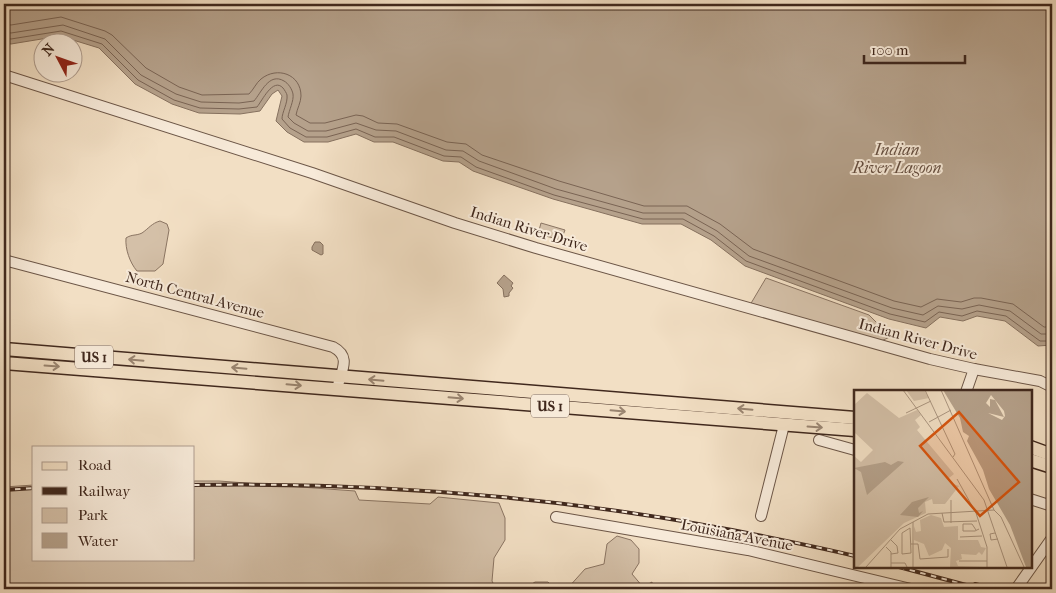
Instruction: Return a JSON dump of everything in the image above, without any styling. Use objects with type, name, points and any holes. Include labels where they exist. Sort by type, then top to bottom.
[{"type":"main road","name":"US 1","points":[[4,349],[183,370],[782,418],[854,430]]},
{"type":"main road","name":"US 1","points":[[4,363],[183,370]]},
{"type":"main road","name":"US 1","points":[[339,383],[759,422],[782,418]]},
{"type":"main road","points":[[782,418],[797,418],[809,414],[854,418]]},
{"type":"main road","points":[[1031,447],[1052,455]]},
{"type":"main road","points":[[1031,460],[1052,467]]},
{"type":"street","name":"Indian River Drive","points":[[4,75],[312,173],[440,218],[536,248],[872,343],[974,369],[1040,381],[1052,387]]},
{"type":"street","name":"North Central Avenue","points":[[4,260],[333,346],[341,351],[344,357],[339,383]]},
{"type":"street","points":[[967,390],[974,369]]},
{"type":"street","points":[[762,516],[782,418]]},
{"type":"street","points":[[819,440],[854,450]]},
{"type":"street","points":[[1031,499],[1052,506]]},
{"type":"street","name":"Louisiana Avenue","points":[[556,517],[748,550],[911,589]]},
{"type":"street","points":[[1031,568],[1052,538]]},
{"type":"street","points":[[1016,589],[1031,568]]},
{"type":"green space","points":[[160,221],[167,224],[169,230],[163,264],[155,271],[137,271],[128,256],[126,238],[142,233]]},
{"type":"green space","points":[[541,223],[565,230],[561,240],[538,234]]},
{"type":"green space","points":[[766,278],[869,315],[884,330],[893,333],[890,337],[881,341],[750,305]]},
{"type":"green space","points":[[195,481],[355,491],[359,500],[430,504],[438,497],[499,503],[505,518],[505,540],[494,558],[492,581],[496,589],[4,589],[4,487],[32,485],[32,560],[195,560]]},
{"type":"green space","points":[[617,536],[631,540],[639,549],[639,563],[632,574],[643,587],[652,582],[653,589],[567,589],[585,569],[604,564],[607,544]]},
{"type":"green space","points":[[535,582],[549,583],[543,589],[524,589]]},
{"type":"water","name":"Indian River Lagoon","points":[[4,4],[1052,4],[1052,345],[1038,346],[1005,321],[977,316],[963,321],[940,317],[926,328],[889,319],[745,266],[711,240],[681,224],[642,224],[553,199],[473,171],[459,162],[443,161],[393,142],[374,142],[356,134],[328,142],[304,142],[287,132],[276,121],[282,96],[278,90],[272,94],[260,111],[240,114],[199,113],[172,104],[135,84],[99,48],[82,43],[82,32],[32,32],[32,41],[11,44],[4,43]]},
{"type":"water","points":[[315,242],[320,242],[323,245],[323,254],[321,255],[312,250]]},
{"type":"water","points":[[504,275],[513,283],[511,286],[513,288],[509,296],[504,297],[503,289],[497,283]]},
{"type":"railway","points":[[195,485],[329,486],[397,489],[531,500],[665,518],[809,545],[854,556]]},
{"type":"railway","points":[[4,490],[32,488]]},
{"type":"railway","points":[[903,568],[981,589]]},
{"type":"railway","points":[[975,584],[994,589]]}]
